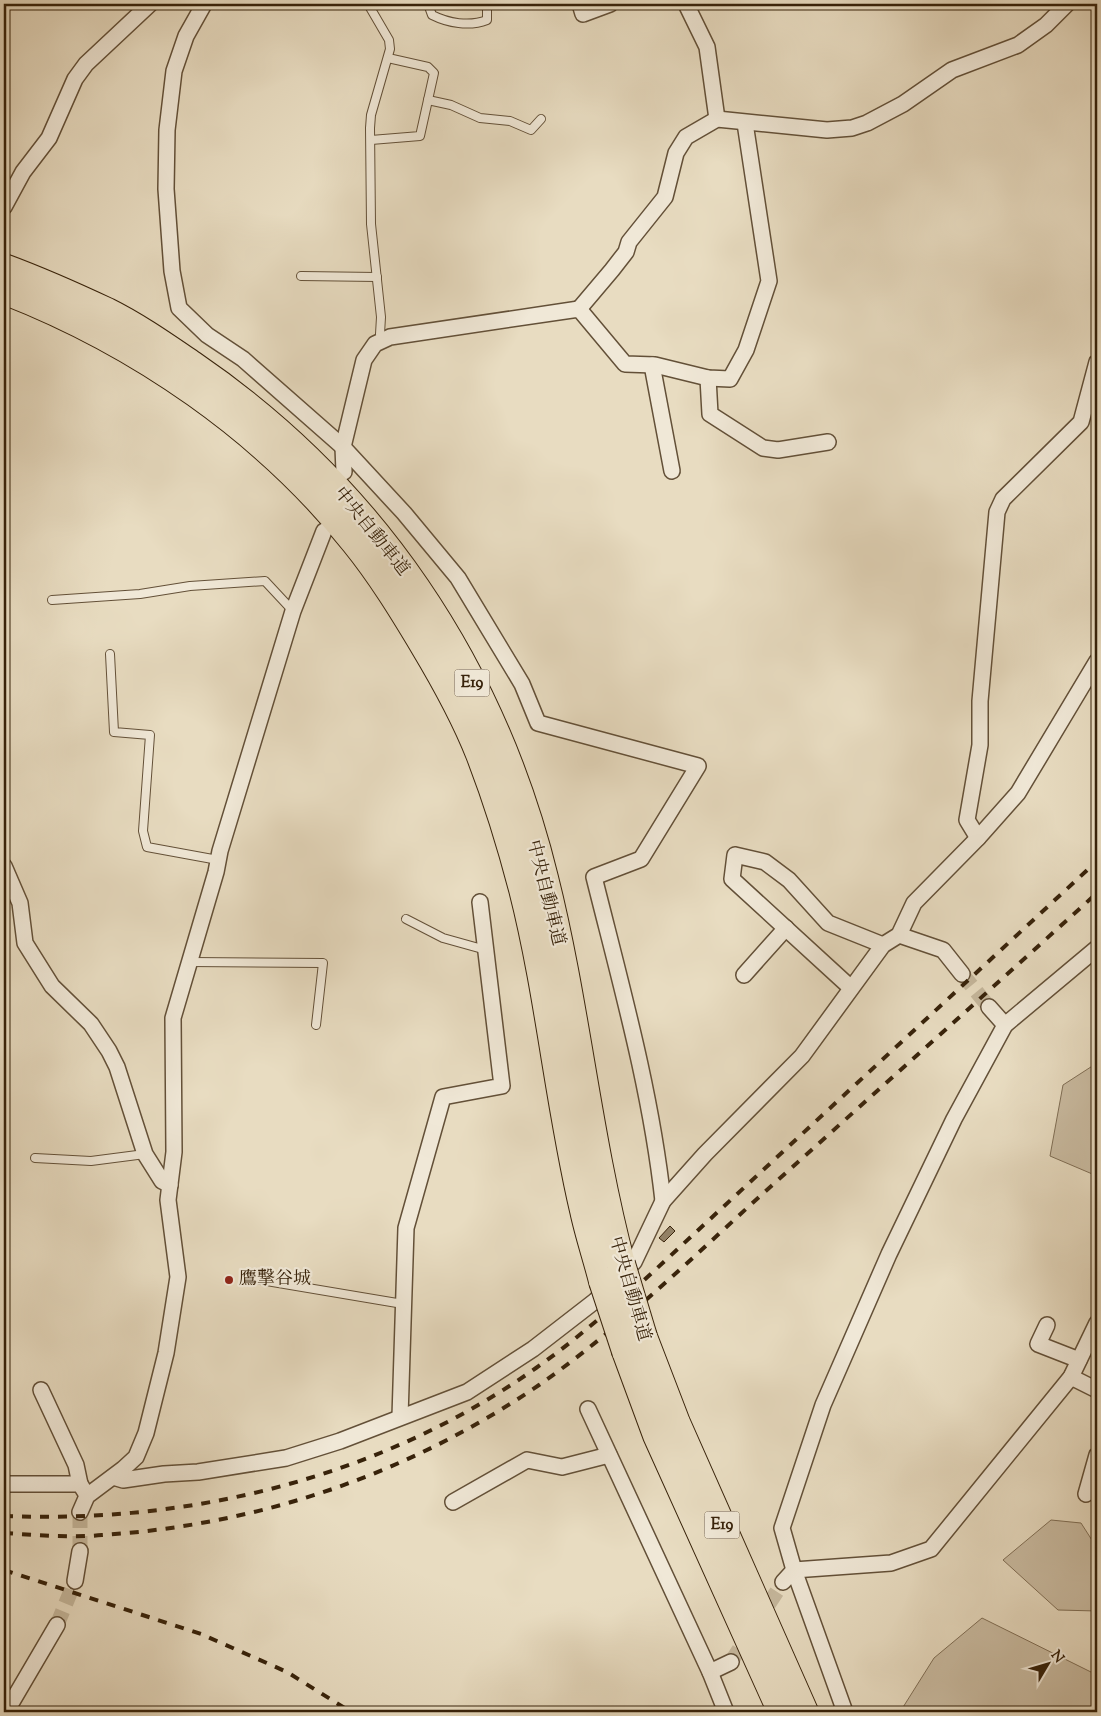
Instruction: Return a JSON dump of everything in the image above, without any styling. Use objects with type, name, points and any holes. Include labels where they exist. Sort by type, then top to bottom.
[{"type":"highway","name":"中央自動車道","points":[[4,268],[35,291]]},
{"type":"highway","name":"中央自動車道","points":[[4,290],[35,291],[109,313],[161,344],[210,377],[282,435],[348,500],[387,546],[436,616],[466,669],[495,729],[525,812],[544,878],[573,1021],[605,1204],[612,1273],[634,1344],[658,1435],[782,1712]]},
{"type":"highway","name":"中央自動車道","points":[[634,1344],[665,1398],[804,1712]]},
{"type":"street","points":[[4,207],[23,172],[49,138],[75,80],[86,64],[150,4]]},
{"type":"street","points":[[204,4],[186,36],[174,71],[167,130],[166,189],[172,271],[179,308],[207,335],[243,359],[343,447],[404,513],[458,578],[522,684],[538,723],[698,766],[641,859],[594,877],[625,996],[633,1042],[656,1142],[663,1201]]},
{"type":"street","points":[[580,4],[583,14],[610,4]]},
{"type":"street","points":[[686,4],[707,47],[717,120]]},
{"type":"street","points":[[344,472],[343,447],[364,360],[375,344],[390,337],[578,309],[612,270],[626,252],[629,242],[665,198],[676,153],[686,137],[717,120],[826,130],[852,128],[867,123],[902,104],[952,70],[1018,45],[1046,24],[1067,4]]},
{"type":"street","points":[[578,309],[625,364],[652,365],[708,378],[730,379],[746,350],[769,281],[745,123]]},
{"type":"street","points":[[978,838],[967,820],[980,745],[980,701],[997,512],[1003,499],[1081,422],[1097,362]]},
{"type":"street","points":[[652,365],[672,471]]},
{"type":"street","points":[[708,378],[710,414],[762,448],[778,450],[828,442]]},
{"type":"street","points":[[4,1484],[84,1490],[114,1477],[136,1456],[146,1433],[168,1343],[178,1277],[170,1219],[170,1185],[174,1152],[173,1018],[218,860],[293,611],[324,531]]},
{"type":"street","points":[[114,1477],[123,1480],[164,1474],[198,1472],[286,1458],[340,1440],[467,1392],[534,1349],[595,1301],[634,1262],[663,1201],[705,1154],[802,1056],[883,945],[899,935],[914,903],[978,838],[1018,793],[1097,661]]},
{"type":"street","points":[[851,988],[732,879],[735,856],[765,862],[789,880],[828,923],[883,945]]},
{"type":"street","points":[[4,866],[20,903],[26,943],[52,986],[91,1024],[109,1051],[117,1067],[145,1154],[162,1182],[170,1185]]},
{"type":"street","points":[[400,1417],[406,1228],[443,1098],[502,1086],[480,902]]},
{"type":"street","points":[[744,975],[786,928]]},
{"type":"street","points":[[899,935],[943,950],[962,974]]},
{"type":"street","points":[[845,1712],[794,1570],[782,1528],[824,1405],[916,1196],[954,1119],[1005,1025],[1097,948]]},
{"type":"street","points":[[989,1007],[1005,1025]]},
{"type":"street","points":[[782,1582],[794,1570],[891,1563],[932,1548],[1071,1377],[1097,1323]]},
{"type":"street","points":[[1047,1325],[1038,1344],[1079,1360]]},
{"type":"street","points":[[1071,1377],[1097,1390]]},
{"type":"street","points":[[40,1390],[76,1466],[84,1490],[80,1512]]},
{"type":"street","points":[[588,1409],[710,1672],[726,1712]]},
{"type":"street","points":[[453,1502],[527,1460],[562,1466],[609,1455]]},
{"type":"street","points":[[1086,1494],[1097,1455]]},
{"type":"street","points":[[75,1582],[80,1551]]},
{"type":"street","points":[[6,1712],[57,1625]]},
{"type":"street","points":[[710,1672],[731,1662]]},
{"type":"lane","points":[[368,4],[388,40],[388,58],[371,115],[371,224],[381,317],[380,334],[383,340]]},
{"type":"lane","points":[[428,4],[432,15],[444,21],[463,24],[487,20],[487,4]]},
{"type":"lane","points":[[371,140],[420,136],[434,73],[428,66],[388,58]]},
{"type":"lane","points":[[428,100],[451,105],[480,118],[510,121],[531,130],[541,119]]},
{"type":"lane","points":[[301,276],[376,277]]},
{"type":"lane","points":[[52,600],[140,594],[190,586],[264,581],[293,611]]},
{"type":"lane","points":[[110,654],[114,732],[150,735],[143,831],[147,847],[218,860]]},
{"type":"lane","points":[[406,919],[444,938],[486,950]]},
{"type":"lane","points":[[189,962],[323,963],[316,1026]]},
{"type":"lane","points":[[35,1158],[91,1161],[145,1154]]},
{"type":"lane","points":[[254,1279],[403,1304]]},
{"type":"shaded area","points":[[1097,1063],[1097,1176],[1050,1156],[1063,1085]]},
{"type":"shaded area","points":[[1051,1520],[1081,1523],[1097,1548],[1097,1611],[1058,1610],[1003,1560]]},
{"type":"shaded area","points":[[982,1618],[1097,1675],[1097,1712],[900,1712],[934,1658]]},
{"type":"building","points":[[670,1226],[675,1231],[664,1242],[659,1238]]},
{"type":"tunnel","points":[[962,974],[989,1007]]},
{"type":"tunnel","points":[[80,1512],[80,1551]]},
{"type":"tunnel","points":[[57,1625],[75,1581]]},
{"type":"tunnel","points":[[731,1662],[783,1582]]},
{"type":"railway","points":[[4,1516],[74,1516],[144,1512],[214,1501],[282,1486],[349,1465],[414,1438],[477,1406],[550,1358],[590,1327],[641,1283],[1097,861]]},
{"type":"railway","points":[[4,1533],[53,1536],[102,1535],[161,1529],[218,1520],[275,1507],[331,1490],[385,1469],[438,1445],[489,1417],[571,1362],[632,1312],[1097,893]]},
{"type":"railway","points":[[4,1570],[201,1634],[287,1672],[351,1712]]},
{"type":"place","name":"鷹撃谷城","points":[[229,1280]]}]
